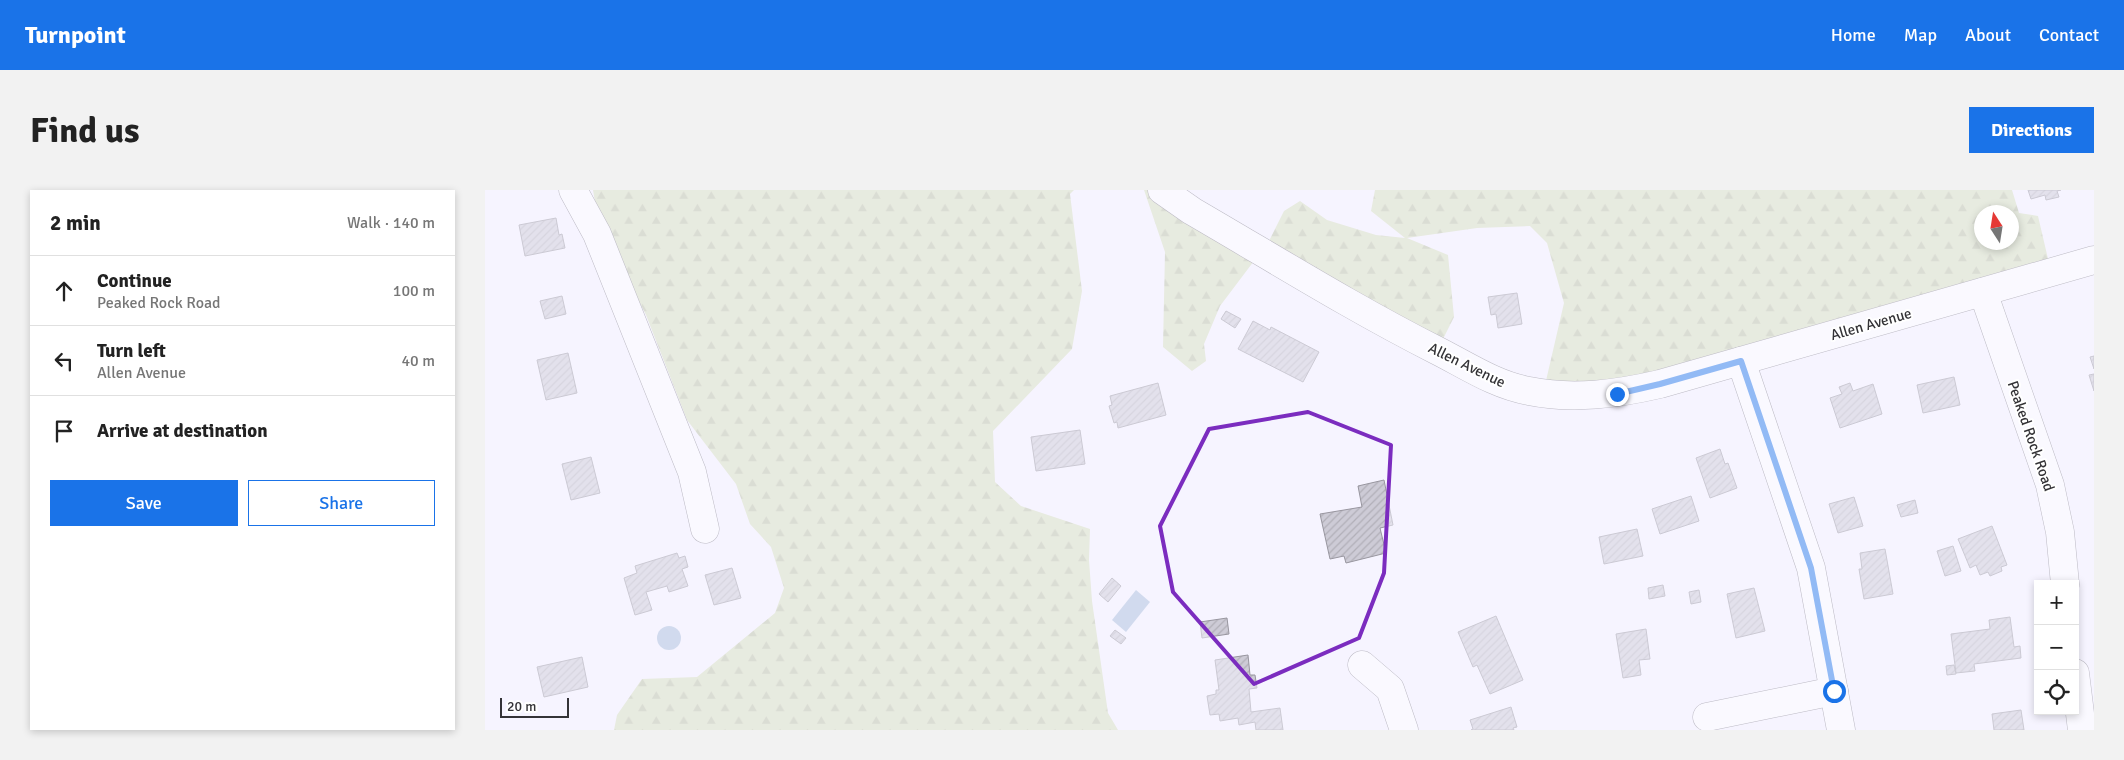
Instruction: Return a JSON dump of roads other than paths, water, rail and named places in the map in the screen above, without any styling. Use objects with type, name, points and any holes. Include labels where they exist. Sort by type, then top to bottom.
[{"type":"street","points":[[573,190],[604,251],[693,472],[705,529]]},
{"type":"street","name":"Allen Avenue","points":[[1162,190],[1192,211],[1411,338],[1509,386],[1549,394],[1586,396],[1617,394],[1660,384],[2094,260]]},
{"type":"street","name":"Peaked Rock Road","points":[[1983,292],[2050,485],[2060,532],[2065,580]]},
{"type":"street","points":[[1741,361],[1811,568],[1841,730]]},
{"type":"street","points":[[1361,665],[1391,689],[1404,730]]},
{"type":"street","points":[[2082,677],[2082,730]]},
{"type":"street","points":[[1707,717],[1834,691]]},
{"type":"water","points":[[1136,590],[1150,602],[1126,632],[1112,620]]},
{"type":"water","points":[[669,626],[674,627],[680,633],[680,643],[674,649],[669,650],[664,649],[658,643],[657,638],[658,633],[664,627]]}]
